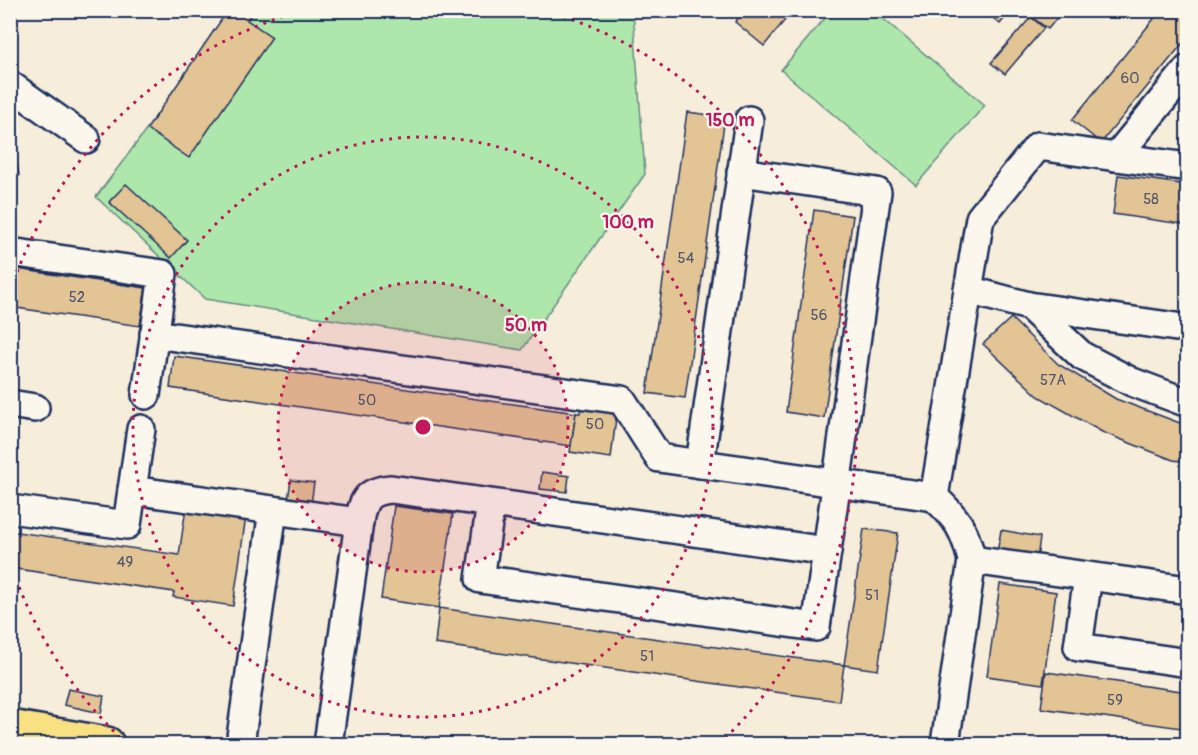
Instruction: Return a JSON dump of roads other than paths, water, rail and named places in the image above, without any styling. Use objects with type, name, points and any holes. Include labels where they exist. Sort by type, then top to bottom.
[{"type":"main road","points":[[10,727],[107,744]]},
{"type":"street","points":[[1116,157],[1188,69]]},
{"type":"street","points":[[10,85],[86,139]]},
{"type":"street","points":[[700,464],[749,120]]},
{"type":"street","points":[[934,497],[980,218],[1038,146],[1188,167]]},
{"type":"street","points":[[491,503],[480,579],[816,627],[878,192],[741,172]]},
{"type":"street","points":[[10,252],[163,274],[146,395]]},
{"type":"street","points":[[968,290],[1029,306],[1176,327]]},
{"type":"street","points":[[1029,306],[1082,356],[1132,382],[1188,403]]},
{"type":"street","points":[[154,334],[622,400],[659,458],[934,497],[951,513],[965,533],[972,560],[945,744]]},
{"type":"street","points":[[10,509],[127,525],[141,429]]},
{"type":"street","points":[[328,744],[361,509],[366,498],[377,490],[391,489],[827,551]]},
{"type":"street","points":[[132,490],[359,522]]},
{"type":"street","points":[[240,744],[273,510]]},
{"type":"street","points":[[972,560],[1188,590]]},
{"type":"street","points":[[1088,576],[1078,647],[1188,663]]}]
